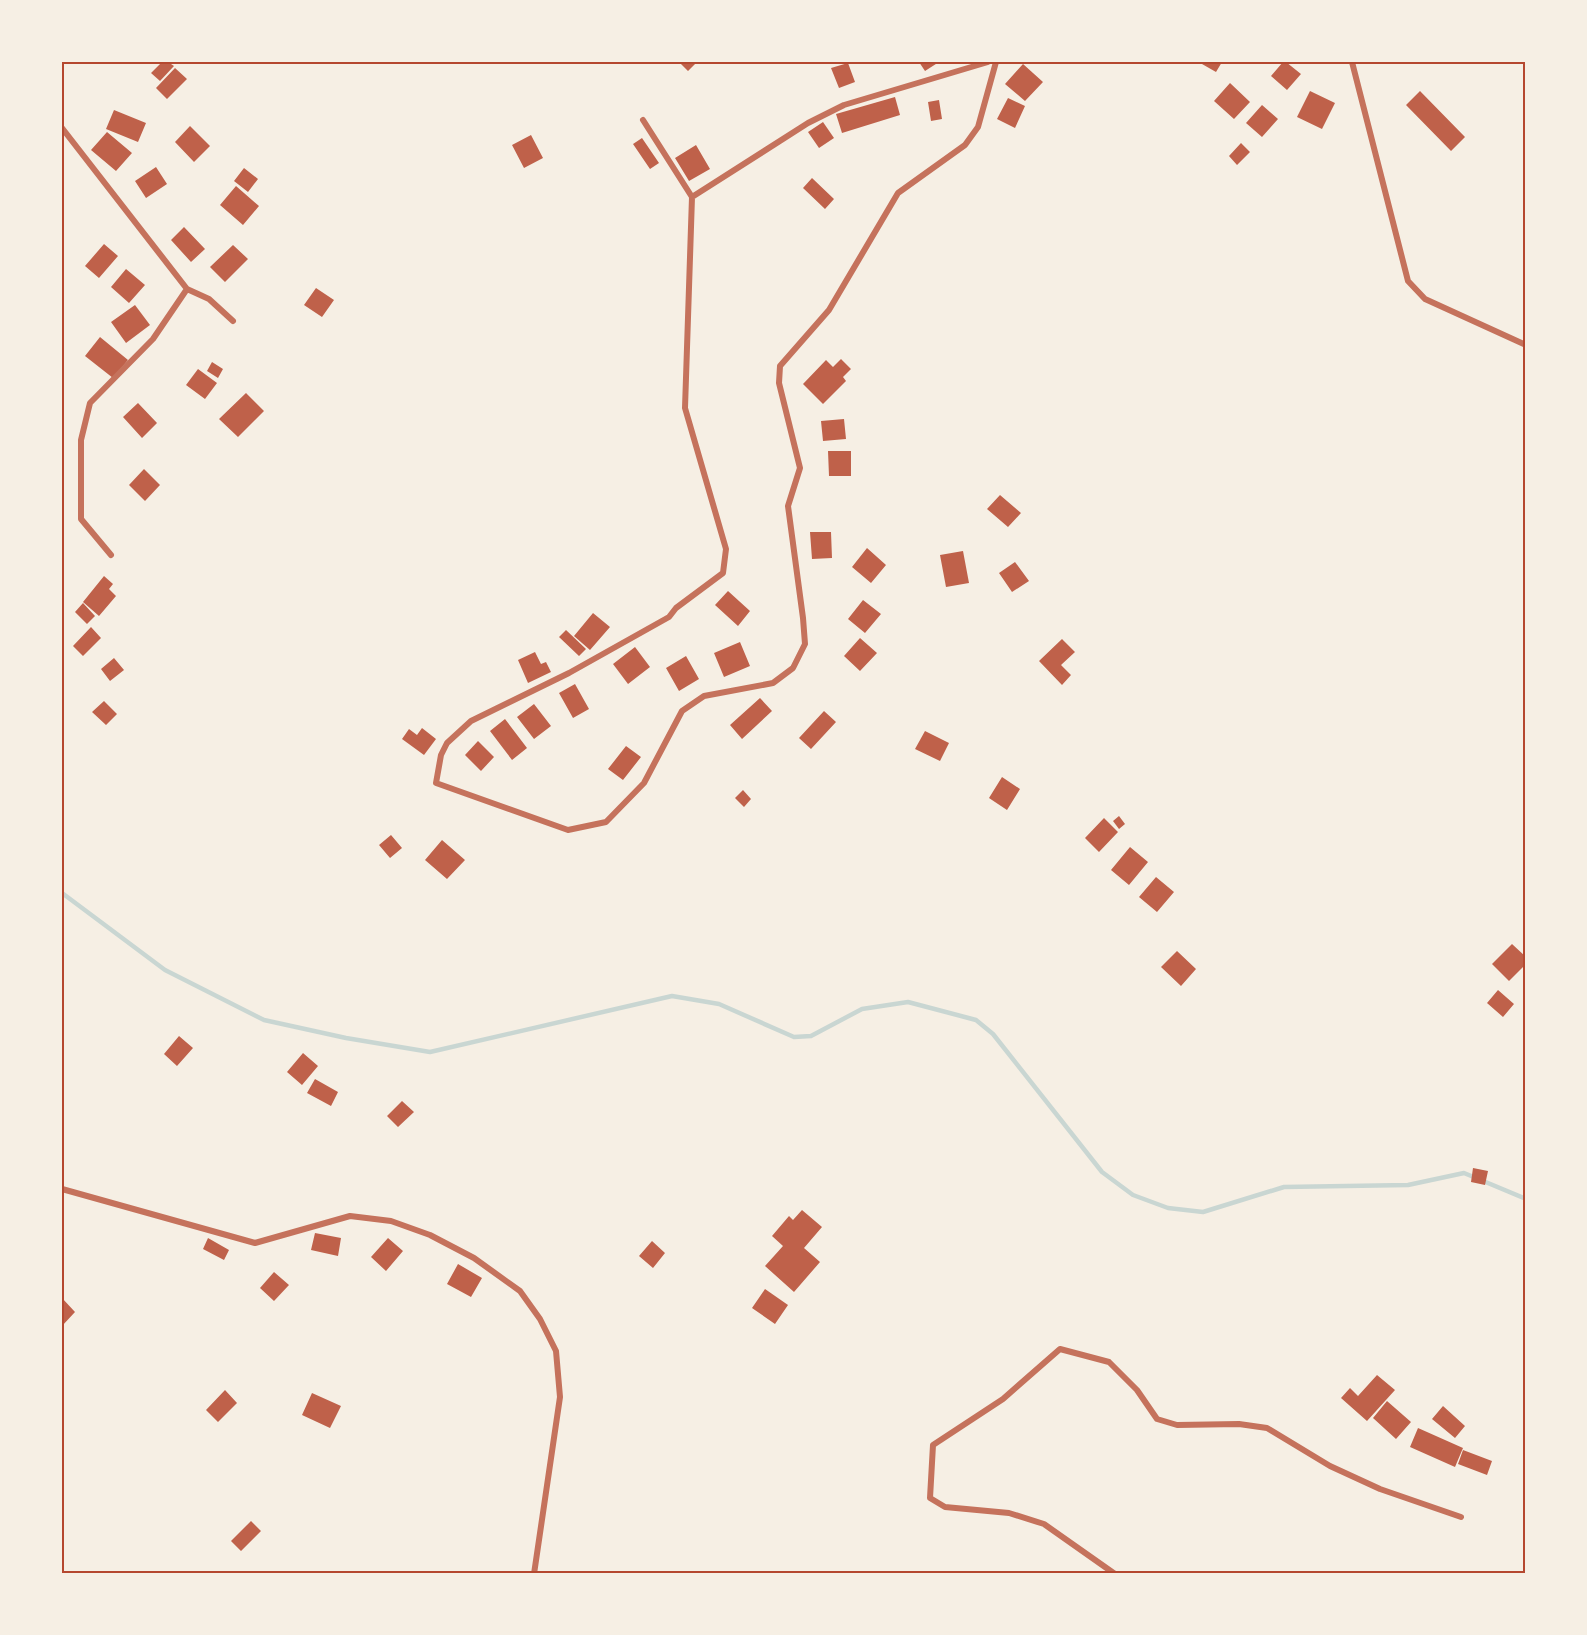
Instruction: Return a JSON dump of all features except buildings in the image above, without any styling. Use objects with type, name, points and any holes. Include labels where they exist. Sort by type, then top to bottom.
[{"type":"street","points":[[692,197],[808,123],[844,105],[988,62]]},
{"type":"street","points":[[643,120],[692,197],[685,408],[726,549],[723,573],[676,608],[669,617],[569,673],[471,721],[447,743],[441,755],[436,783],[568,830],[606,822],[644,783],[682,711],[704,696],[773,683],[793,668],[805,644],[788,506],[800,468],[779,383],[780,366],[829,310],[898,193],[965,145],[978,127],[996,62]]},
{"type":"street","points":[[1352,62],[1408,281],[1425,299],[1526,345]]},
{"type":"street","points":[[62,128],[187,289],[209,299],[233,321]]},
{"type":"street","points":[[111,555],[81,519],[81,440],[90,403],[153,339],[187,289]]},
{"type":"street","points":[[62,1189],[255,1242],[350,1216],[392,1221],[430,1235],[474,1258],[520,1291],[540,1320],[556,1351],[560,1397],[534,1574]]},
{"type":"street","points":[[1115,1574],[1044,1524],[1009,1513],[945,1507],[930,1498],[933,1445],[1003,1399],[1060,1349],[1109,1362],[1137,1390],[1157,1419],[1177,1425],[1239,1424],[1267,1428],[1330,1466],[1380,1490],[1461,1516]]},
{"type":"waterway","points":[[62,893],[165,970],[264,1020],[346,1038],[430,1052],[672,996],[719,1004],[794,1037],[811,1036],[862,1009],[908,1002],[976,1020],[993,1034],[1102,1172],[1133,1195],[1168,1208],[1203,1212],[1284,1187],[1408,1185],[1464,1173],[1526,1199]]}]
